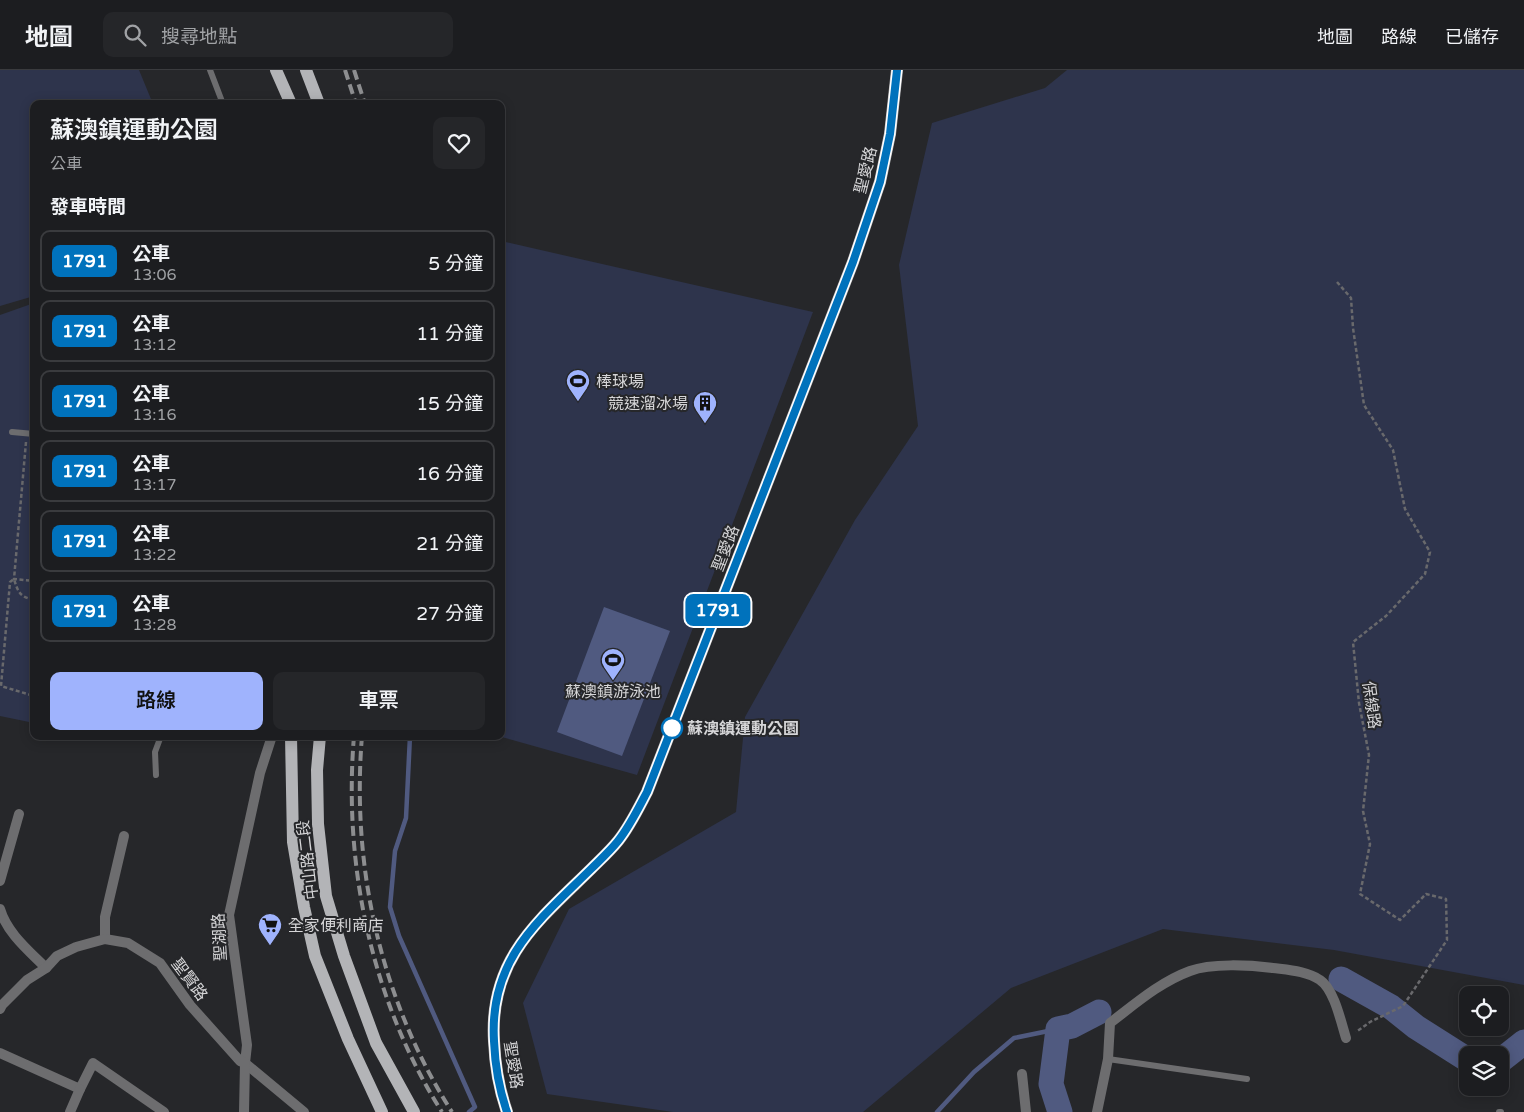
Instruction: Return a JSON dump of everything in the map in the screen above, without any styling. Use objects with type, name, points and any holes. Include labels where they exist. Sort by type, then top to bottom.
[{"type":"main road","points":[[276,70],[289,100]]},
{"type":"main road","points":[[306,70],[317,100]]},
{"type":"main road","name":"聖愛路","points":[[507,1112],[497,1076],[493,1025],[495,1001],[501,980],[507,964],[519,945],[539,921],[617,842],[634,818],[647,792],[853,262],[880,182],[890,134],[897,70]]},
{"type":"main road","name":"中山路二段","points":[[291,740],[293,842],[314,956],[348,1039],[382,1112]]},
{"type":"main road","name":"中山路二段","points":[[320,740],[317,770],[318,824],[326,896],[344,956],[376,1043],[414,1112]]},
{"type":"street","name":"聖湖路","points":[[244,1112],[247,1045],[229,916],[260,773],[271,740]]},
{"type":"street","points":[[0,880],[19,814]]},
{"type":"street","points":[[105,939],[105,917],[124,836]]},
{"type":"street","points":[[0,909],[4,922],[46,968]]},
{"type":"street","name":"聖賢路","points":[[0,1009],[27,980],[46,968],[57,956],[76,947],[105,939],[128,944],[160,963],[190,1005],[240,1061],[245,1064]]},
{"type":"street","points":[[1097,1112],[1108,1059],[1110,1023],[1158,988],[1190,970],[1224,966],[1258,966],[1300,972],[1321,980],[1333,997],[1346,1038]]},
{"type":"street","points":[[0,1053],[80,1089]]},
{"type":"street","points":[[70,1112],[93,1063],[159,1110]]},
{"type":"street","points":[[245,1064],[304,1112]]},
{"type":"street","points":[[1022,1074],[1026,1112]]},
{"type":"lane","points":[[210,70],[221,100]]},
{"type":"lane","points":[[12,432],[30,434]]},
{"type":"lane","points":[[156,775],[155,752],[160,740]]},
{"type":"lane","points":[[1108,1059],[1247,1079]]},
{"type":"path","name":"保線路","points":[[1337,282],[1351,298],[1353,328],[1364,405],[1393,450],[1405,509],[1430,552],[1425,574],[1386,616],[1353,642],[1359,703],[1369,755],[1363,812],[1370,844],[1360,894],[1400,920],[1426,894],[1446,899],[1447,940],[1403,1006],[1370,1022],[1346,1038]]},
{"type":"path","points":[[30,434],[14,579],[18,592],[23,598],[30,599]]},
{"type":"path","points":[[14,579],[30,581]]},
{"type":"path","points":[[14,579],[10,582],[1,686],[30,695]]},
{"type":"shaded area","points":[[0,70],[139,70],[151,100],[30,100],[30,297],[0,306]]},
{"type":"shaded area","points":[[1067,70],[1524,70],[1524,985],[1334,950],[1163,929],[1011,988],[863,1112],[673,1112],[547,1094],[523,1003],[569,909],[736,812],[745,717],[855,520],[918,426],[899,265],[932,123],[1045,88]]},
{"type":"shaded area","name":"蘇澳鎮運動公園","points":[[505,242],[813,312],[637,775],[505,738]]},
{"type":"shaded area","points":[[30,304],[30,722],[0,716],[0,315]]},
{"type":"shaded area","name":"蘇澳鎮游泳池","points":[[604,607],[670,631],[622,756],[557,732]]},
{"type":"waterway","points":[[410,740],[406,818],[395,851],[390,907],[399,936],[475,1107],[469,1112]]},
{"type":"waterway","points":[[1341,979],[1391,1007],[1416,1027],[1459,1054]]},
{"type":"waterway","points":[[1060,1112],[1051,1084],[1058,1029],[1072,1026],[1099,1012]]},
{"type":"waterway","points":[[937,1112],[974,1072],[1014,1038],[1058,1029]]},
{"type":"waterway","points":[[1509,1054],[1524,1042]]},
{"type":"railway","points":[[345,70],[355,100]]},
{"type":"railway","points":[[354,70],[364,100]]},
{"type":"railway","points":[[354,740],[353,834],[368,932],[380,979],[397,1025],[418,1070],[442,1112]]},
{"type":"railway","points":[[362,740],[361,834],[376,932],[389,979],[406,1025],[427,1069],[452,1112]]},
{"type":"bus line","name":"1791","points":[[507,1112],[497,1076],[494,1052],[493,1025],[495,1001],[501,980],[507,964],[519,945],[539,921],[617,842],[634,818],[647,792],[853,262],[880,182],[890,134],[897,70]]},
{"type":"place","name":"棒球場","points":[[578,402]]},
{"type":"place","name":"競速溜冰場","points":[[705,424]]},
{"type":"place","name":"蘇澳鎮游泳池","points":[[613,681]]},
{"type":"place","name":"蘇澳鎮運動公園","points":[[672,728]]},
{"type":"place","name":"全家便利商店","points":[[270,946]]}]
